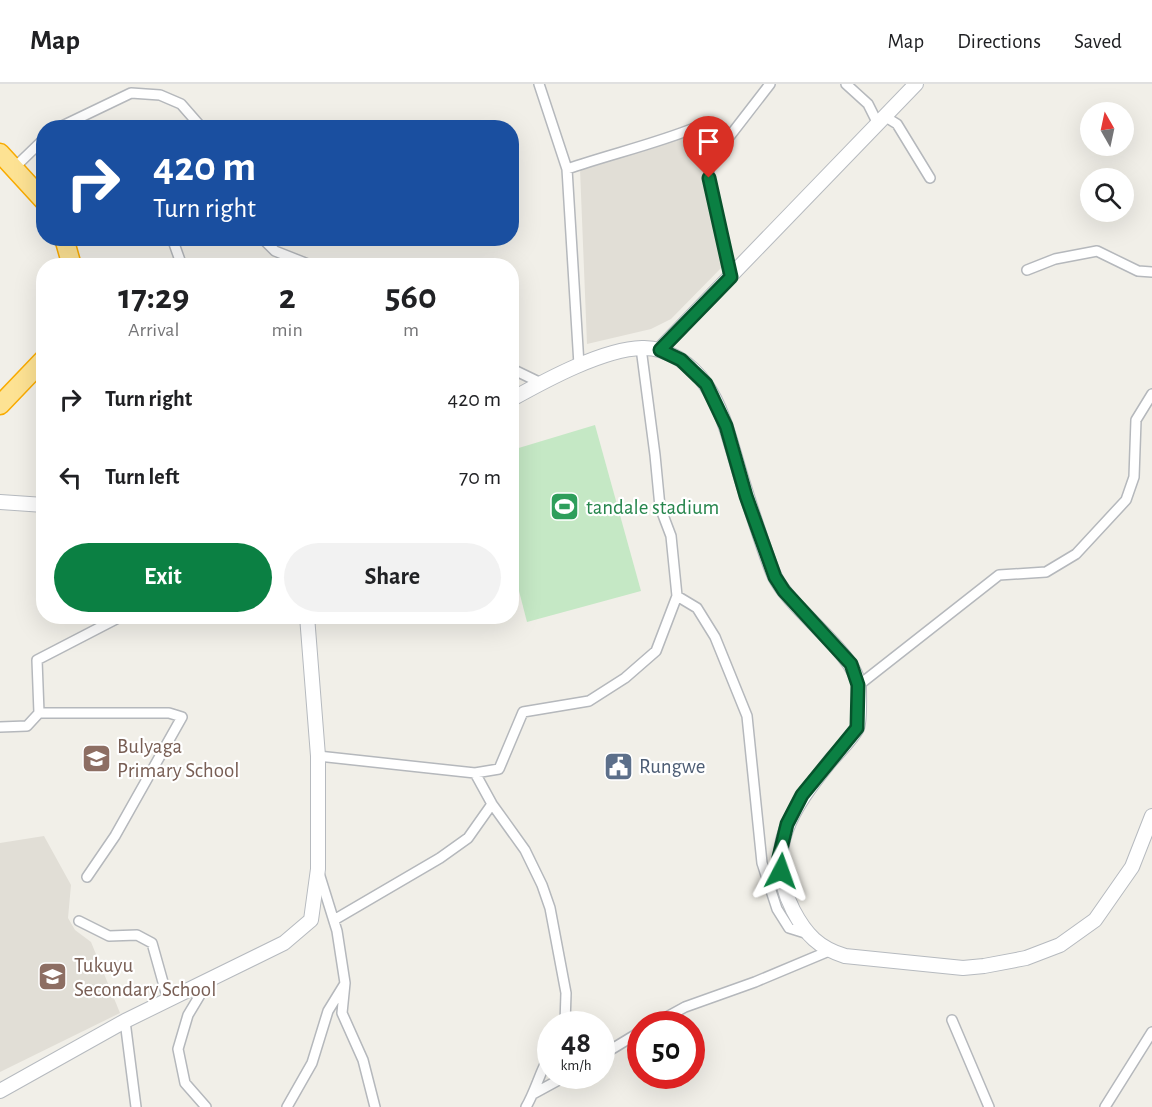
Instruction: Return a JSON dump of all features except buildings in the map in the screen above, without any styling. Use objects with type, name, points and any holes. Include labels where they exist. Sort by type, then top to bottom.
[{"type":"highway","points":[[0,153],[36,192]]},
{"type":"highway","points":[[0,405],[36,367]]},
{"type":"main road","points":[[660,350],[916,84]]},
{"type":"main road","points":[[519,395],[579,365],[607,355],[641,348],[660,350],[681,360],[706,384],[726,426],[746,496],[775,577],[784,591],[851,664],[858,685],[857,728],[802,795],[787,824],[779,857],[783,885],[792,909],[806,933],[829,951],[845,956],[963,968],[1026,958],[1060,945],[1095,920],[1132,867],[1152,816]]},
{"type":"main road","points":[[0,502],[36,504]]},
{"type":"main road","points":[[0,1091],[125,1021],[284,943],[311,920],[318,869],[318,756],[307,624]]},
{"type":"street","points":[[539,84],[567,169],[579,365]]},
{"type":"street","points":[[709,163],[770,84]]},
{"type":"street","points":[[846,84],[868,104],[880,119],[897,124],[930,178]]},
{"type":"street","points":[[75,120],[131,93],[160,95],[181,104],[195,120]]},
{"type":"street","points":[[567,169],[657,142],[697,127],[709,131],[709,178],[731,277]]},
{"type":"street","points":[[14,168],[36,147]]},
{"type":"street","points":[[270,246],[275,251],[293,258]]},
{"type":"street","points":[[1027,270],[1055,259],[1097,251],[1138,271],[1152,272]]},
{"type":"street","points":[[318,756],[475,773],[499,769],[523,712],[589,701],[625,678],[656,651],[677,596],[671,536],[660,507],[656,455],[641,348]]},
{"type":"street","points":[[519,372],[541,383]]},
{"type":"street","points":[[858,685],[999,575],[1046,572],[1076,554],[1126,500],[1134,477],[1136,420],[1152,394]]},
{"type":"street","points":[[677,596],[697,608],[715,637],[747,716],[762,863],[777,909],[789,928],[806,933]]},
{"type":"street","points":[[0,727],[27,726],[39,712],[37,660],[107,624]]},
{"type":"street","points":[[39,712],[169,713],[182,717],[115,836],[87,877]]},
{"type":"street","points":[[475,773],[492,804],[525,850],[542,885],[550,908],[567,993],[566,1011]]},
{"type":"street","points":[[334,920],[440,858],[468,838],[492,804]]},
{"type":"street","points":[[318,869],[334,920],[345,983],[342,1013],[363,1060],[375,1107]]},
{"type":"street","points":[[80,921],[109,936],[137,934],[152,943],[168,1000]]},
{"type":"street","points":[[678,1011],[829,951]]},
{"type":"street","points":[[203,982],[203,990],[188,1015],[178,1049],[185,1083],[206,1107]]},
{"type":"street","points":[[287,1107],[312,1063],[328,1011],[345,983]]},
{"type":"street","points":[[952,1020],[989,1107]]},
{"type":"street","points":[[125,1021],[136,1107]]},
{"type":"street","points":[[1105,1107],[1152,1032]]},
{"type":"street","points":[[526,1107],[537,1084]]},
{"type":"street","points":[[533,1094],[542,1089]]},
{"type":"shaded area","points":[[698,131],[704,149],[725,264],[671,319],[651,329],[587,344],[580,169]]},
{"type":"shaded area","name":"Tukuyu Secondary School","points":[[44,836],[71,885],[68,918],[75,930],[91,942],[120,1013],[0,1072],[0,843]]},
{"type":"green space","name":"tandale stadium","points":[[595,425],[641,591],[527,622],[519,591],[519,448]]},
{"type":"place","name":"tandale stadium","points":[[565,507]]},
{"type":"place","name":"Bulyaga Primary School","points":[[96,758]]},
{"type":"place","name":"Rungwe","points":[[618,766]]},
{"type":"place","name":"Tukuyu Secondary School","points":[[53,977]]},
{"type":"route","points":[[709,178],[731,277],[660,350],[681,360],[706,384],[726,426],[746,496],[775,577],[784,591],[851,664],[858,685],[857,728],[802,795],[787,824],[779,857],[781,871]]}]
